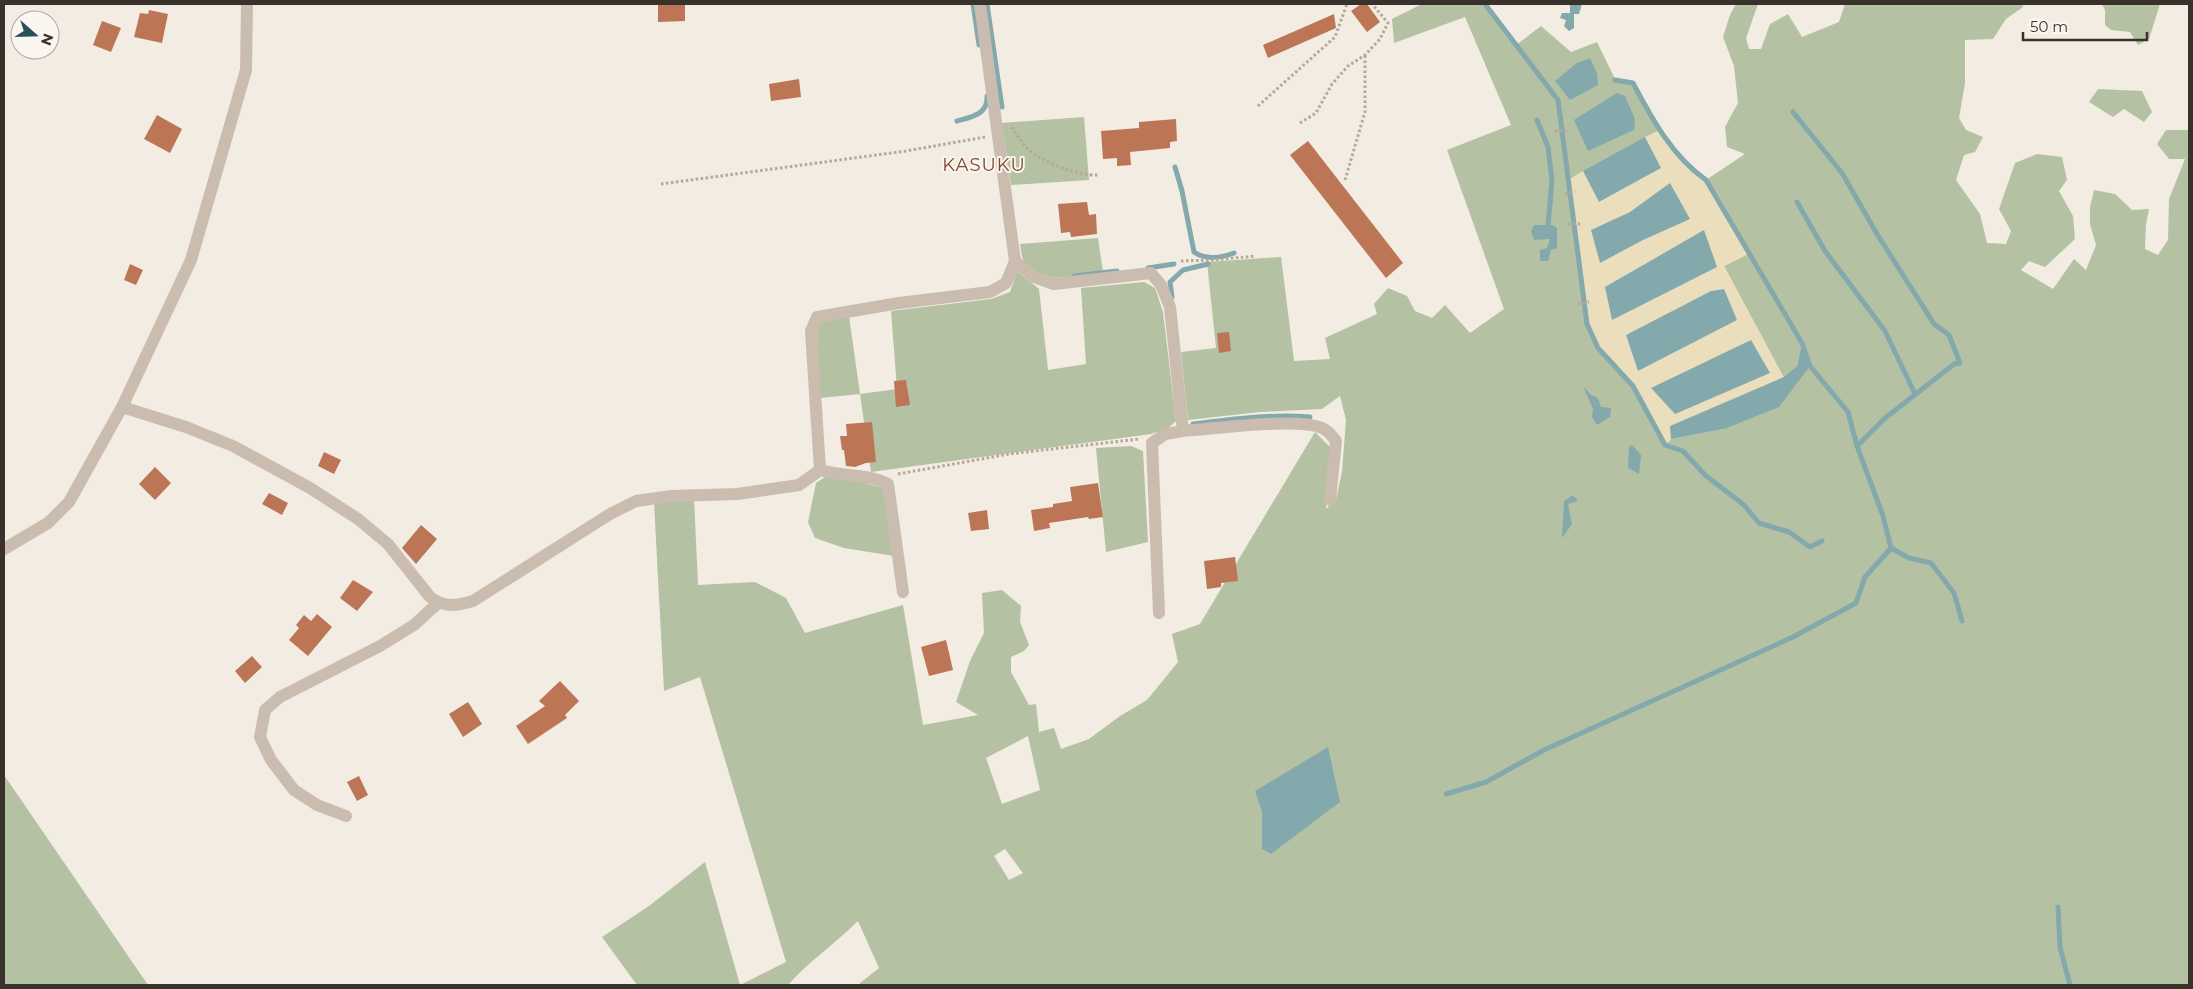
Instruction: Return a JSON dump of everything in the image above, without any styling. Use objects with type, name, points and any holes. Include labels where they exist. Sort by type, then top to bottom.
[{"type":"street","points":[[4,549],[48,523],[69,502],[122,407],[191,260],[246,70],[247,4]]},
{"type":"street","points":[[820,470],[811,331],[817,317],[990,292],[1006,283],[1016,261],[980,4]]},
{"type":"street","points":[[1016,261],[1034,277],[1054,284],[1151,273],[1161,284],[1170,307],[1183,431]]},
{"type":"street","points":[[122,407],[186,427],[233,446],[310,488],[358,519],[388,544],[430,597],[438,604],[455,607],[473,601],[610,514],[636,501],[671,496],[737,494],[799,485],[820,470]]},
{"type":"street","points":[[1159,613],[1152,443],[1165,434],[1271,425],[1310,424],[1324,428],[1336,441],[1330,500]]},
{"type":"street","points":[[820,470],[834,474],[876,478],[888,484],[903,592]]},
{"type":"street","points":[[346,816],[317,805],[294,790],[288,783],[271,760],[260,736],[265,710],[280,697],[380,646],[414,625],[438,604]]},
{"type":"path","points":[[1258,106],[1335,37],[1347,4]]},
{"type":"path","points":[[1300,122],[1316,113],[1332,84],[1348,66],[1366,55],[1380,39],[1388,22],[1372,4]]},
{"type":"path","points":[[1344,180],[1365,112],[1366,55]]},
{"type":"path","points":[[996,114],[1010,124],[1026,147],[1044,160],[1086,176],[1098,175]]},
{"type":"path","points":[[1554,131],[1566,131]]},
{"type":"path","points":[[661,184],[906,151],[998,134]]},
{"type":"path","points":[[1565,194],[1575,191]]},
{"type":"path","points":[[1568,224],[1580,224]]},
{"type":"path","points":[[1181,261],[1255,256]]},
{"type":"path","points":[[1578,304],[1589,302]]},
{"type":"path","points":[[876,478],[1009,454],[1139,440],[1152,443]]},
{"type":"green space","points":[[1422,4],[1485,4],[1516,45],[1541,26],[1571,52],[1597,42],[1615,79],[1633,83],[1660,130],[1568,180],[1587,324],[1598,348],[1633,386],[1665,445],[1671,439],[1724,429],[1810,366],[1802,344],[1797,366],[1784,378],[1724,266],[1750,253],[1706,180],[1745,154],[1727,147],[1725,127],[1738,103],[1734,66],[1723,37],[1730,15],[1736,4],[1758,4],[1746,38],[1749,49],[1761,49],[1770,24],[1788,14],[1802,37],[1839,22],[1845,4],[2022,4],[2023,7],[2006,19],[1993,39],[1965,40],[1965,83],[1959,118],[1966,130],[1983,137],[1975,152],[1964,155],[1956,180],[1980,214],[1987,243],[2006,244],[2011,231],[1999,209],[2015,163],[2037,154],[2062,157],[2067,180],[2059,191],[2073,216],[2075,239],[2045,267],[2029,261],[2021,270],[2053,289],[2074,259],[2086,270],[2096,245],[2090,224],[2090,207],[2094,190],[2115,194],[2132,210],[2149,209],[2145,249],[2158,255],[2168,240],[2169,199],[2185,159],[2169,159],[2157,144],[2166,130],[2189,130],[2189,985],[860,985],[879,968],[858,921],[788,985],[740,985],[786,962],[700,677],[664,691],[654,502],[694,498],[698,585],[755,582],[786,598],[805,633],[903,605],[923,725],[978,715],[956,702],[970,661],[984,633],[982,593],[1002,590],[1021,606],[1020,622],[1029,645],[1024,651],[1011,657],[1011,672],[1029,705],[1036,704],[1039,732],[1054,728],[1061,749],[1089,739],[1120,716],[1147,700],[1178,662],[1172,634],[1200,624],[1315,432],[1330,447],[1326,509],[1336,499],[1342,472],[1346,420],[1340,396],[1322,409],[1260,412],[1188,420],[1181,352],[1216,348],[1207,262],[1281,257],[1294,361],[1330,359],[1325,338],[1377,314],[1374,304],[1388,288],[1407,296],[1415,311],[1432,318],[1445,305],[1470,333],[1504,309],[1447,150],[1511,125],[1465,17],[1394,43],[1392,19]],"holes":[[[1028,736],[1040,790],[1002,804],[986,758]],[[1005,849],[1023,873],[1009,880],[994,856]]]},
{"type":"green space","points":[[2102,4],[2160,4],[2149,39],[2138,45],[2130,32],[2111,30],[2105,25],[2105,10]]},
{"type":"green space","points":[[2098,89],[2142,91],[2152,112],[2144,122],[2124,109],[2113,117],[2089,102]]},
{"type":"green space","points":[[1084,117],[1089,180],[1011,185],[1002,123]]},
{"type":"green space","points":[[1098,238],[1103,272],[1059,278],[1038,274],[1029,268],[1023,259],[1020,244]]},
{"type":"green space","points":[[1017,271],[1039,289],[1048,370],[1086,364],[1081,288],[1144,282],[1155,288],[1163,312],[1176,421],[1168,428],[1151,434],[871,472],[860,394],[897,389],[891,311],[991,299],[1010,292]]},
{"type":"green space","points":[[849,316],[860,394],[820,398],[817,326],[823,319]]},
{"type":"green space","points":[[1131,446],[1143,451],[1148,542],[1106,552],[1096,448]]},
{"type":"green space","points":[[825,477],[857,481],[884,488],[894,556],[844,548],[815,538],[808,522],[816,483]]},
{"type":"green space","points":[[4,775],[148,985],[4,985]]},
{"type":"green space","points":[[705,862],[740,985],[637,985],[602,937],[649,906]]},
{"type":"sand","points":[[1660,130],[1688,167],[1706,180],[1750,253],[1724,266],[1784,378],[1670,426],[1671,439],[1665,445],[1633,386],[1598,348],[1587,324],[1568,180],[1583,171],[1600,202],[1661,168],[1645,137]],"holes":[[[1630,212],[1643,240],[1600,263],[1591,230]],[[1723,289],[1737,320],[1638,371],[1626,335],[1711,291]]]},
{"type":"water","points":[[1570,4],[1582,4],[1579,14],[1574,14],[1574,28],[1569,31],[1564,26],[1566,20],[1560,18],[1562,13],[1570,13]]},
{"type":"water","points":[[1590,58],[1597,73],[1598,85],[1570,100],[1555,81],[1577,63]]},
{"type":"water","points":[[1617,93],[1625,96],[1635,119],[1634,130],[1588,151],[1574,120]]},
{"type":"water","points":[[1645,137],[1661,168],[1599,202],[1583,171]]},
{"type":"water","points":[[1670,183],[1690,219],[1643,240],[1600,263],[1591,230],[1630,212]]},
{"type":"water","points":[[1534,225],[1553,225],[1557,228],[1557,248],[1551,250],[1548,261],[1540,261],[1540,250],[1547,248],[1550,239],[1534,240],[1531,231]]},
{"type":"water","points":[[1704,230],[1717,267],[1612,320],[1605,287]]},
{"type":"water","points":[[1724,289],[1737,320],[1638,371],[1626,335],[1711,291]]},
{"type":"water","points":[[1751,340],[1770,373],[1675,414],[1651,388]]},
{"type":"water","points":[[1802,343],[1810,366],[1779,407],[1724,429],[1671,439],[1670,426],[1784,377],[1797,366]]},
{"type":"water","points":[[1583,386],[1591,395],[1598,398],[1601,407],[1611,408],[1610,417],[1597,425],[1592,417],[1593,409]]},
{"type":"water","points":[[1632,445],[1641,455],[1639,474],[1628,468],[1629,447]]},
{"type":"water","points":[[1573,495],[1578,501],[1568,504],[1572,524],[1562,538],[1564,501]]},
{"type":"water","points":[[1328,747],[1340,802],[1271,854],[1262,849],[1262,812],[1255,791]]},
{"type":"building","points":[[658,4],[685,4],[685,21],[658,22]]},
{"type":"building","points":[[1361,4],[1367,4],[1380,22],[1367,32],[1351,11]]},
{"type":"building","points":[[149,10],[168,14],[162,43],[134,37],[140,13],[148,14]]},
{"type":"building","points":[[1334,14],[1336,28],[1268,58],[1263,45]]},
{"type":"building","points":[[102,21],[121,28],[111,52],[93,45]]},
{"type":"building","points":[[799,79],[801,97],[771,101],[769,84]]},
{"type":"building","points":[[157,115],[182,129],[170,153],[144,139]]},
{"type":"building","points":[[1176,119],[1177,141],[1170,142],[1170,148],[1130,152],[1131,165],[1117,166],[1117,158],[1103,159],[1101,131],[1139,128],[1139,122]]},
{"type":"building","points":[[1308,141],[1403,263],[1386,278],[1290,155]]},
{"type":"building","points":[[1087,202],[1089,215],[1096,214],[1097,234],[1071,237],[1070,232],[1061,233],[1058,204]]},
{"type":"building","points":[[130,264],[143,270],[136,285],[124,280]]},
{"type":"building","points":[[1229,332],[1231,351],[1219,353],[1217,333]]},
{"type":"building","points":[[906,380],[910,405],[896,407],[894,381]]},
{"type":"building","points":[[872,422],[876,462],[855,467],[846,466],[840,436],[847,436],[846,424]]},
{"type":"building","points":[[324,452],[341,460],[334,474],[318,466]]},
{"type":"building","points":[[155,467],[171,483],[155,500],[139,484]]},
{"type":"building","points":[[1098,483],[1103,517],[1089,519],[1088,517],[1049,523],[1050,528],[1034,531],[1031,510],[1053,507],[1053,504],[1072,501],[1070,487]]},
{"type":"building","points":[[269,493],[288,503],[282,515],[262,504]]},
{"type":"building","points":[[987,510],[989,529],[971,531],[968,513]]},
{"type":"building","points":[[421,525],[437,539],[416,564],[402,548]]},
{"type":"building","points":[[1235,557],[1238,581],[1221,583],[1221,587],[1207,589],[1204,561]]},
{"type":"building","points":[[353,580],[373,592],[357,611],[340,598]]},
{"type":"building","points":[[317,614],[332,627],[308,656],[289,640],[299,628],[296,625],[304,615],[311,621]]},
{"type":"building","points":[[946,640],[953,670],[929,676],[921,647]]},
{"type":"building","points":[[252,656],[262,667],[245,683],[235,671]]},
{"type":"building","points":[[560,681],[579,701],[565,715],[567,718],[528,744],[516,726],[545,706],[539,701]]},
{"type":"building","points":[[468,702],[482,724],[463,737],[449,714]]},
{"type":"building","points":[[359,776],[368,795],[357,801],[347,782]]},
{"type":"waterway","points":[[973,4],[979,45]]},
{"type":"waterway","points":[[987,4],[1002,107]]},
{"type":"waterway","points":[[1485,4],[1558,100],[1587,324],[1598,348],[1633,386],[1665,445],[1683,451],[1705,475],[1744,505],[1759,523],[1789,532],[1810,547],[1822,541]]},
{"type":"waterway","points":[[1615,80],[1633,83],[1655,123],[1673,148],[1683,160],[1706,180],[1802,343],[1810,366],[1848,412],[1857,446],[1883,516],[1891,548],[1909,558],[1931,563],[1954,593],[1962,621]]},
{"type":"waterway","points":[[957,121],[982,111],[987,102],[987,96]]},
{"type":"waterway","points":[[1793,112],[1842,173],[1877,234],[1934,324],[1949,335],[1960,363],[1954,364],[1884,419],[1857,446]]},
{"type":"waterway","points":[[1537,120],[1548,147],[1552,181],[1548,225]]},
{"type":"waterway","points":[[1175,167],[1182,191],[1194,252],[1198,255],[1213,257],[1234,253]]},
{"type":"waterway","points":[[1797,202],[1825,251],[1885,331],[1915,394]]},
{"type":"waterway","points":[[1148,268],[1174,264]]},
{"type":"waterway","points":[[1172,297],[1170,282],[1183,270],[1208,264]]},
{"type":"waterway","points":[[1074,276],[1117,271]]},
{"type":"waterway","points":[[1193,424],[1266,417],[1310,417]]},
{"type":"waterway","points":[[1446,794],[1486,782],[1544,750],[1793,637],[1856,603],[1865,577],[1891,548]]},
{"type":"waterway","points":[[2058,907],[2060,947],[2070,985]]},
{"type":"district","name":"KASUKU","points":[[984,165]]}]
